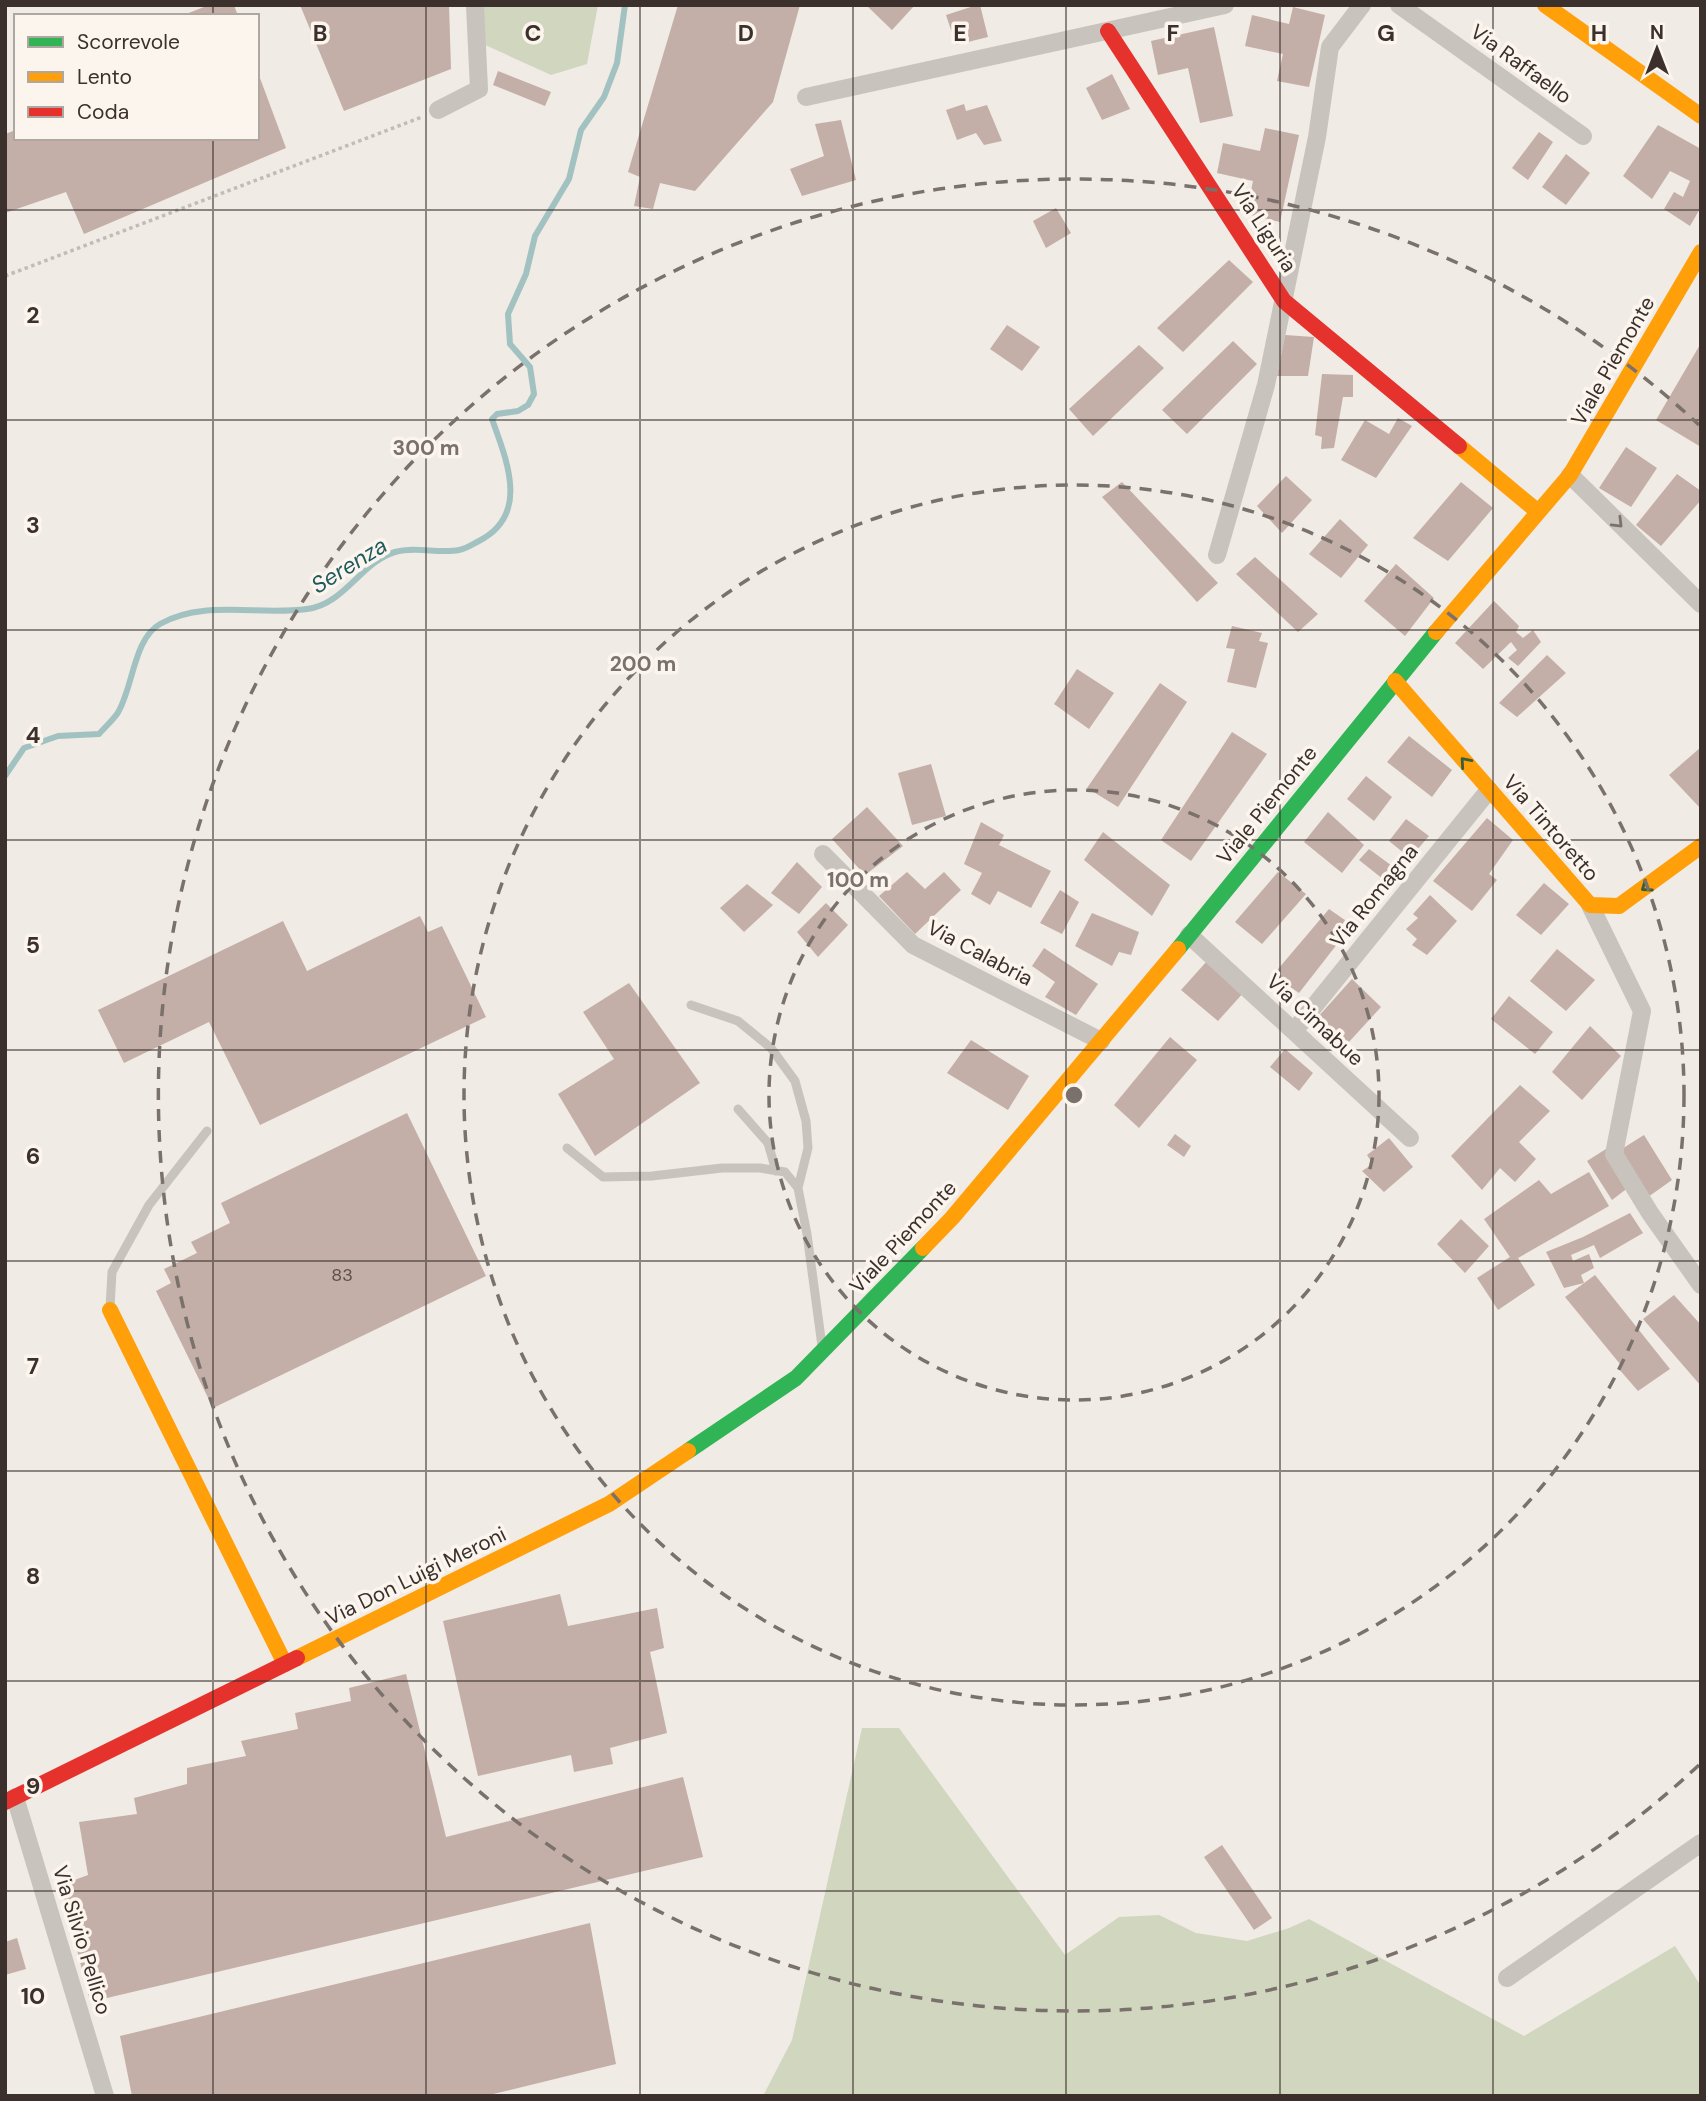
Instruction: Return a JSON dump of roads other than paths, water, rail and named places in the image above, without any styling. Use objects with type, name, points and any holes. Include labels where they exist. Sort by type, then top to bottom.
[{"type":"street","points":[[439,110],[479,89],[475,5]]},
{"type":"street","points":[[806,97],[1225,5]]},
{"type":"street","points":[[1362,5],[1330,47],[1317,137],[1284,301],[1537,511]]},
{"type":"street","name":"Via Raffaello","points":[[1399,5],[1583,136]]},
{"type":"street","points":[[1545,5],[1701,116]]},
{"type":"street","name":"Via Liguria","points":[[1108,31],[1284,301],[1266,385],[1217,555]]},
{"type":"street","name":"Viale Piemonte","points":[[822,1351],[952,1218],[1189,935],[1395,681],[1570,475],[1701,252]]},
{"type":"street","points":[[1570,475],[1701,604]]},
{"type":"street","name":"Via Tintoretto","points":[[1395,681],[1590,905],[1619,906],[1701,846]]},
{"type":"street","name":"Via Romagna","points":[[1294,1031],[1489,790]]},
{"type":"street","name":"Via Calabria","points":[[823,854],[913,945],[1101,1041]]},
{"type":"street","points":[[1590,905],[1642,1012],[1614,1154],[1650,1213],[1701,1285]]},
{"type":"street","name":"Via Cimabue","points":[[1189,935],[1410,1138]]},
{"type":"street","points":[[110,1310],[285,1664]]},
{"type":"street","name":"Via Don Luigi Meroni","points":[[10,1799],[609,1504],[796,1378],[822,1351]]},
{"type":"street","name":"Via Silvio Pellico","points":[[10,1799],[105,2096]]},
{"type":"street","points":[[1507,1978],[1701,1843]]},
{"type":"lane","points":[[691,1005],[738,1021],[771,1048],[795,1081],[806,1121],[808,1149],[797,1188]]},
{"type":"lane","points":[[738,1109],[768,1143],[776,1171]]},
{"type":"lane","points":[[110,1310],[112,1272],[149,1205],[207,1131]]},
{"type":"lane","points":[[567,1148],[603,1177],[652,1176],[722,1168],[760,1168],[785,1172],[797,1188],[807,1234],[822,1351]]},
{"type":"waterway","name":"Serenza","points":[[5,776],[24,748],[58,736],[99,734],[117,714],[144,641],[160,624],[195,612],[289,611],[320,606],[343,591],[383,557],[403,550],[462,549],[495,530],[505,517],[510,486],[508,469],[492,419],[497,414],[518,411],[528,405],[534,394],[530,367],[510,344],[508,314],[526,274],[535,236],[569,179],[581,130],[604,97],[617,63],[625,5]]}]
